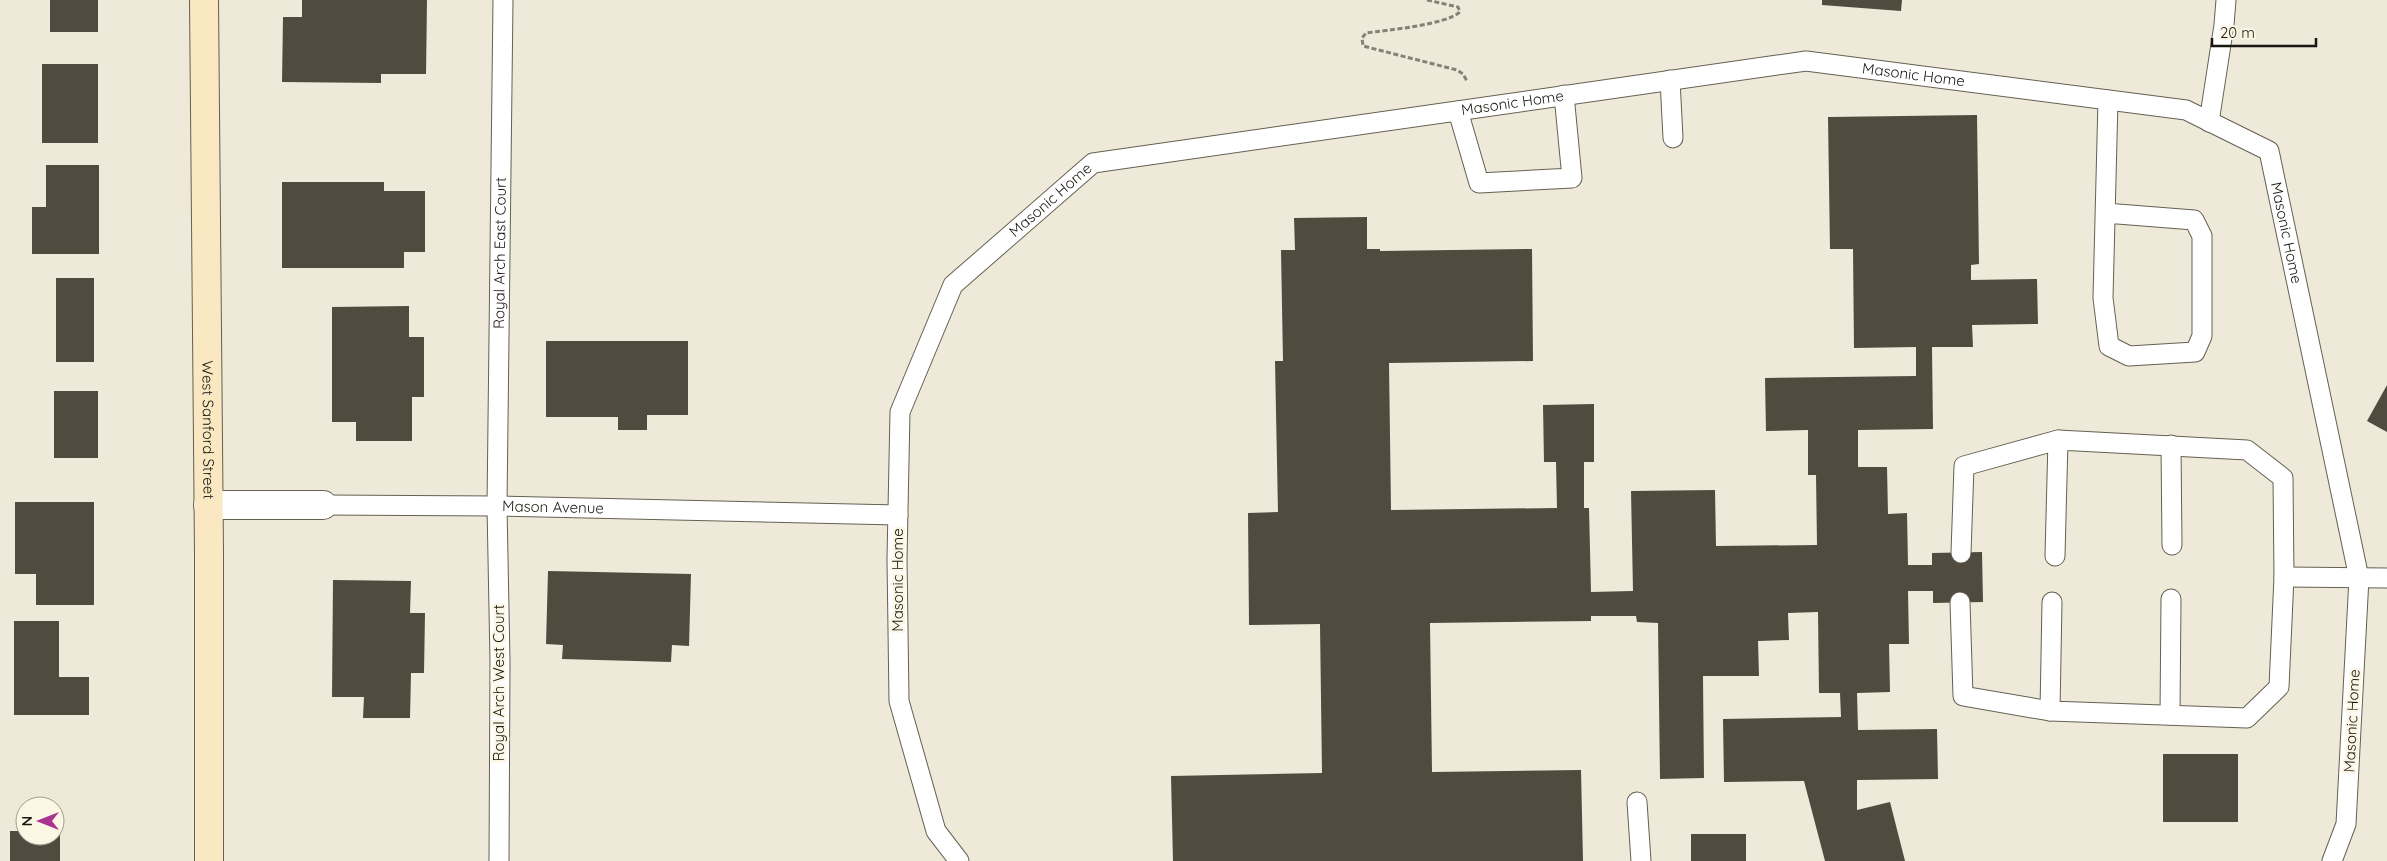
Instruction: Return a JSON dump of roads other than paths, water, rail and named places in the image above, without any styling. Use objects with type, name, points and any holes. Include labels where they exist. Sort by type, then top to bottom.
[{"type":"street","name":"West Sanford Street","points":[[204,0],[209,861]]},
{"type":"street","name":"Mason Avenue","points":[[208,504],[323,506]]},
{"type":"lane","name":"Royal Arch East Court","points":[[497,506],[503,0]]},
{"type":"lane","points":[[2209,122],[2224,26],[2226,0]]},
{"type":"lane","name":"Masonic Home","points":[[959,861],[936,831],[899,701],[898,515],[900,412],[953,285],[1093,163],[1806,61],[2186,110],[2269,151],[2359,578],[2346,824],[2332,861]]},
{"type":"lane","points":[[1670,80],[1673,138]]},
{"type":"lane","points":[[1464,110],[1479,183],[1572,178],[1564,95]]},
{"type":"lane","points":[[2105,213],[2194,220],[2202,236],[2202,336],[2195,352],[2129,356],[2109,346],[2103,298],[2105,213],[2108,100]]},
{"type":"lane","points":[[2055,556],[2058,440]]},
{"type":"lane","points":[[1960,602],[1963,696],[2050,711],[2246,718],[2279,686],[2284,577],[2283,478],[2247,450],[2058,440],[1964,466],[1961,553]]},
{"type":"lane","points":[[2171,445],[2172,545]]},
{"type":"lane","name":"Mason Avenue","points":[[323,506],[497,506],[898,515]]},
{"type":"lane","name":"Royal Arch West Court","points":[[497,506],[500,661],[499,861]]},
{"type":"lane","points":[[2284,577],[2387,578]]},
{"type":"lane","points":[[2170,715],[2171,599]]},
{"type":"lane","points":[[2050,711],[2052,602]]},
{"type":"lane","points":[[1637,802],[1641,861]]}]
